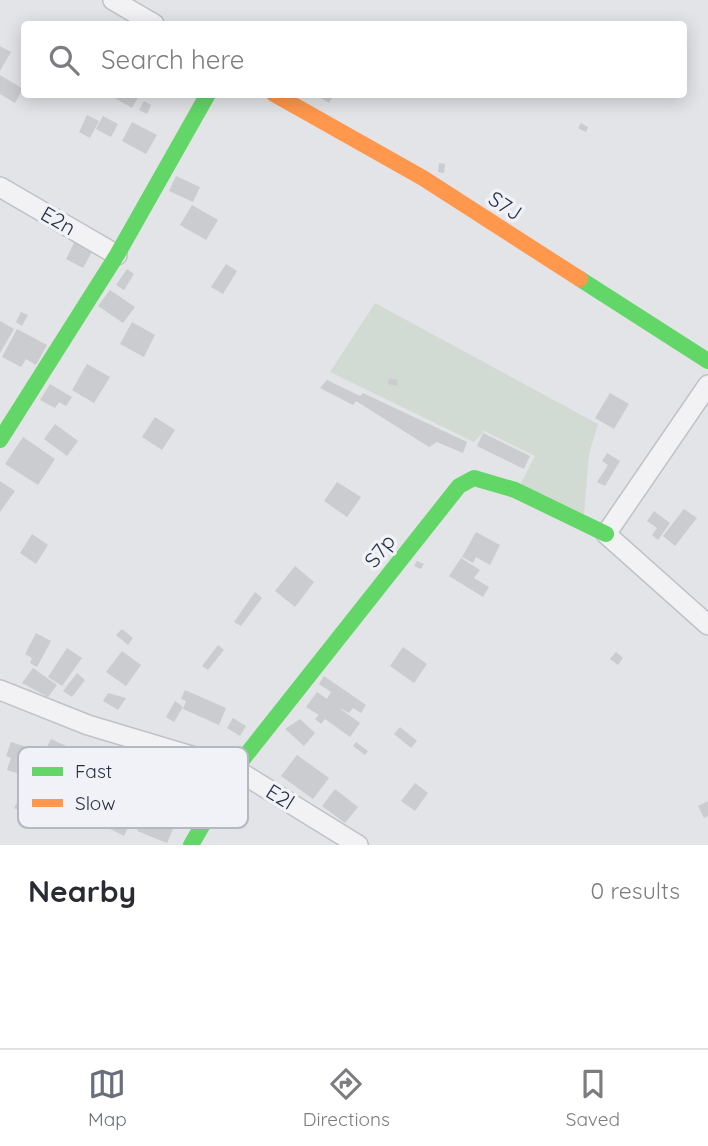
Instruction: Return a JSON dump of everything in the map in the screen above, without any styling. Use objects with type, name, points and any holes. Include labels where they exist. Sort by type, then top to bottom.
[{"type":"street","points":[[113,0],[149,21]]},
{"type":"street","points":[[0,440],[117,255],[206,98]]},
{"type":"street","name":"S7J","points":[[281,98],[423,178],[708,361]]},
{"type":"street","name":"E2n","points":[[0,187],[117,255]]},
{"type":"street","points":[[708,385],[606,534],[708,625]]},
{"type":"street","name":"S7p","points":[[248,753],[459,486],[474,478],[495,483],[606,534]]},
{"type":"street","name":"E2l","points":[[0,690],[88,725],[162,747]]},
{"type":"street","name":"E2l","points":[[248,777],[358,845]]},
{"type":"street","points":[[191,845],[201,828]]},
{"type":"shaded area","points":[[375,303],[598,424],[589,454],[584,514],[520,485],[535,456],[484,431],[474,442],[330,372]]},
{"type":"building","points":[[0,46],[11,52],[0,71]]},
{"type":"building","points":[[0,75],[21,88],[15,103],[0,94]]},
{"type":"building","points":[[115,98],[138,98],[132,108]]},
{"type":"building","points":[[144,101],[151,105],[147,114],[139,110]]},
{"type":"building","points":[[87,115],[99,121],[90,138],[79,132]]},
{"type":"building","points":[[103,116],[118,124],[111,137],[96,129]]},
{"type":"building","points":[[132,122],[157,135],[146,154],[122,141]]},
{"type":"building","points":[[581,123],[588,127],[586,132],[578,128]]},
{"type":"building","points":[[439,163],[445,164],[444,173],[438,172]]},
{"type":"building","points":[[176,176],[200,187],[193,202],[169,191]]},
{"type":"building","points":[[192,205],[218,220],[206,240],[180,225]]},
{"type":"building","points":[[76,239],[94,248],[83,268],[66,259]]},
{"type":"building","points":[[226,264],[237,271],[223,294],[211,287]]},
{"type":"building","points":[[127,269],[134,274],[124,290],[116,285]]},
{"type":"building","points":[[110,290],[135,307],[123,323],[98,306]]},
{"type":"building","points":[[21,312],[28,315],[22,326],[16,322]]},
{"type":"building","points":[[0,321],[14,329],[0,353]]},
{"type":"building","points":[[132,322],[155,335],[144,357],[120,344]]},
{"type":"building","points":[[17,329],[47,345],[36,365],[26,359],[21,367],[2,357]]},
{"type":"building","points":[[87,364],[110,377],[94,403],[72,390]]},
{"type":"building","points":[[389,378],[398,380],[397,386],[388,384]]},
{"type":"building","points":[[327,380],[360,396],[363,393],[467,442],[463,453],[437,442],[429,447],[356,401],[353,405],[320,388]]},
{"type":"building","points":[[50,384],[72,397],[66,406],[59,402],[55,408],[40,400]]},
{"type":"building","points":[[610,393],[629,404],[614,429],[595,418]]},
{"type":"building","points":[[155,417],[175,430],[162,450],[142,437]]},
{"type":"building","points":[[55,424],[78,441],[67,456],[44,439]]},
{"type":"building","points":[[483,433],[530,456],[524,469],[477,446]]},
{"type":"building","points":[[23,437],[55,459],[38,485],[5,464]]},
{"type":"building","points":[[607,453],[620,461],[605,486],[597,482],[608,465],[602,461]]},
{"type":"building","points":[[0,481],[15,491],[0,512]]},
{"type":"building","points":[[337,482],[361,497],[347,517],[324,501]]},
{"type":"building","points":[[684,509],[697,518],[675,546],[663,536]]},
{"type":"building","points":[[654,511],[670,523],[658,540],[652,535],[657,528],[647,521]]},
{"type":"building","points":[[476,532],[500,545],[490,565],[476,557],[473,563],[462,557]]},
{"type":"building","points":[[32,534],[48,545],[36,564],[20,553]]},
{"type":"building","points":[[461,558],[480,570],[474,578],[489,587],[483,597],[449,576]]},
{"type":"building","points":[[417,561],[424,564],[421,569],[414,566]]},
{"type":"building","points":[[295,566],[314,582],[295,607],[275,591]]},
{"type":"building","points":[[255,592],[262,598],[241,626],[234,622]]},
{"type":"building","points":[[122,629],[133,638],[128,645],[116,635]]},
{"type":"building","points":[[36,633],[51,641],[37,667],[30,663],[32,658],[25,654]]},
{"type":"building","points":[[218,645],[224,650],[208,670],[202,666]]},
{"type":"building","points":[[403,647],[427,664],[414,683],[390,666]]},
{"type":"building","points":[[67,648],[82,658],[62,686],[48,677]]},
{"type":"building","points":[[122,651],[141,665],[126,686],[106,672]]},
{"type":"building","points":[[616,652],[623,658],[618,665],[610,659]]},
{"type":"building","points":[[33,668],[57,685],[48,697],[22,683]]},
{"type":"building","points":[[77,673],[85,680],[72,697],[63,691]]},
{"type":"building","points":[[324,676],[366,705],[361,713],[353,708],[349,713],[339,708],[360,723],[350,737],[325,719],[321,724],[315,719],[319,715],[306,707],[317,692],[327,699],[331,692],[319,684]]},
{"type":"building","points":[[185,690],[226,708],[219,725],[183,709],[186,701],[181,699]]},
{"type":"building","points":[[108,693],[126,698],[118,710],[103,701]]},
{"type":"building","points":[[175,701],[183,707],[174,722],[166,717]]},
{"type":"building","points":[[233,718],[246,726],[240,736],[227,728]]},
{"type":"building","points":[[300,719],[315,733],[304,746],[285,729]]},
{"type":"building","points":[[400,727],[417,741],[411,748],[394,734]]},
{"type":"building","points":[[51,739],[66,746],[66,747],[47,747]]},
{"type":"building","points":[[11,742],[27,747],[18,747],[18,773],[7,770],[11,758],[6,756]]},
{"type":"building","points":[[356,742],[368,751],[365,755],[353,746]]},
{"type":"building","points":[[297,755],[329,778],[313,799],[281,776]]},
{"type":"building","points":[[415,783],[428,793],[415,811],[401,801]]},
{"type":"building","points":[[335,789],[358,807],[345,823],[322,806]]},
{"type":"building","points":[[708,801],[708,816],[704,818],[698,806]]},
{"type":"building","points":[[108,828],[128,828],[124,836]]},
{"type":"building","points":[[138,828],[173,828],[167,843],[137,831]]},
{"type":"traffic: fast","points":[[0,440],[117,255],[206,98]]},
{"type":"traffic: fast","points":[[580,279],[708,361]]},
{"type":"traffic: fast","points":[[248,753],[459,486],[474,478],[515,490],[606,534]]},
{"type":"traffic: fast","points":[[191,845],[201,828]]},
{"type":"traffic: slow","points":[[281,98],[423,178],[580,279]]}]
